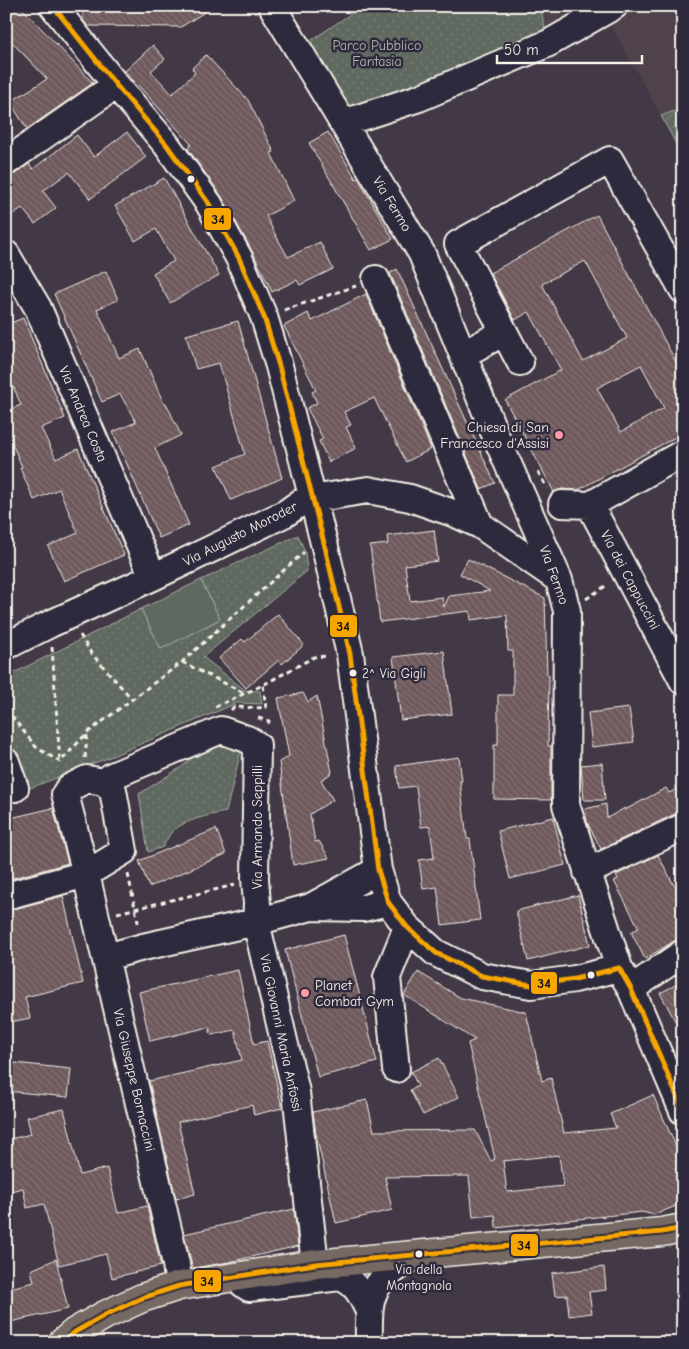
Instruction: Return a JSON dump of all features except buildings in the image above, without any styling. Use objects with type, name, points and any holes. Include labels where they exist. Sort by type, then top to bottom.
[{"type":"main road","points":[[62,1343],[75,1332],[105,1315],[142,1298],[179,1286],[315,1264],[676,1232]]},
{"type":"street","points":[[54,6],[116,85],[166,144],[209,204],[239,258],[264,317],[279,366],[350,654],[378,870],[388,902],[407,927],[436,953],[482,976],[531,985],[575,979],[625,978],[683,952]]},
{"type":"street","name":"Via Fermo","points":[[272,6],[344,122],[422,254],[497,439],[559,580],[567,611],[566,805],[587,872],[625,978],[683,1110]]},
{"type":"street","points":[[344,122],[419,98],[549,44],[614,6]]},
{"type":"street","points":[[6,162],[116,85]]},
{"type":"street","points":[[520,362],[458,244],[610,160],[683,290]]},
{"type":"street","name":"Via Andrea Costa","points":[[6,254],[38,308],[153,577]]},
{"type":"street","points":[[376,279],[480,525]]},
{"type":"street","points":[[464,354],[504,332]]},
{"type":"street","points":[[562,504],[590,505],[683,454]]},
{"type":"street","name":"Via Augusto Moroder","points":[[6,646],[286,513],[300,503],[312,499],[368,490],[410,498],[456,514],[480,525],[559,580]]},
{"type":"street","name":"Via dei Cappuccini","points":[[590,505],[683,681]]},
{"type":"street","points":[[99,770],[112,776],[238,722]]},
{"type":"street","name":"Via Armando Seppilli","points":[[238,722],[257,744],[254,879],[257,904],[256,922]]},
{"type":"street","points":[[6,762],[15,788]]},
{"type":"street","points":[[6,896],[86,874],[124,852],[113,790],[99,770]]},
{"type":"street","name":"Via Giuseppe Bornaccini","points":[[99,770],[88,779],[69,788],[65,794],[97,918],[176,1264],[179,1286]]},
{"type":"street","points":[[587,872],[683,827]]},
{"type":"street","points":[[106,957],[256,922],[311,907],[378,870]]},
{"type":"street","points":[[311,907],[364,908],[388,902]]},
{"type":"street","name":"Via Giovanni Maria Anfossi","points":[[256,922],[296,1092],[315,1264]]},
{"type":"street","points":[[396,1069],[387,977],[407,927]]},
{"type":"street","points":[[369,1343],[368,1309],[374,1290],[395,1268],[417,1255]]},
{"type":"street","points":[[233,1277],[249,1288],[340,1277],[350,1281],[360,1292],[368,1309]]},
{"type":"path","points":[[292,308],[337,292]]},
{"type":"path","points":[[60,762],[88,733],[182,662],[305,552],[325,547]]},
{"type":"path","points":[[59,620],[133,700]]},
{"type":"path","points":[[59,620],[60,762]]},
{"type":"path","points":[[182,662],[244,693],[263,685],[314,657],[350,654]]},
{"type":"path","points":[[238,722],[228,712],[234,707],[266,708],[263,685]]},
{"type":"path","points":[[238,722],[244,693]]},
{"type":"path","points":[[6,709],[36,747],[60,762]]},
{"type":"path","points":[[88,733],[85,762],[99,770]]},
{"type":"path","points":[[124,852],[143,947]]},
{"type":"path","points":[[97,918],[254,879]]},
{"type":"shaded area","points":[[540,6],[683,6],[683,108],[661,116],[608,20],[551,50]]},
{"type":"green space","name":"Parco Pubblico Fantasia","points":[[362,6],[540,6],[546,33],[443,80],[345,113],[306,44]]},
{"type":"green space","points":[[683,108],[683,157],[661,116]]},
{"type":"green space","points":[[298,535],[305,552],[307,571],[203,657],[245,690],[260,691],[262,704],[237,703],[110,757],[25,790],[6,750],[6,677],[141,609],[161,649],[220,619],[201,580]]},
{"type":"green space","points":[[201,580],[220,619],[161,649],[141,609]]},
{"type":"green space","points":[[215,740],[242,747],[226,812],[197,819],[176,828],[163,847],[148,852],[139,794],[180,768]]},
{"type":"transit line","name":"34","points":[[53,6],[166,144],[209,204],[239,258],[264,317],[279,366],[350,654],[378,870],[388,902],[407,927],[436,953],[482,976],[531,985],[575,979],[619,968],[631,989],[683,1110]]},
{"type":"transit line","name":"34","points":[[62,1343],[75,1332],[105,1315],[142,1298],[179,1286],[315,1264],[662,1232],[683,1228]]},
{"type":"place","name":"Chiesa di San Francesco d'Assisi","points":[[559,435]]},
{"type":"place","name":"2^ Via Gigli","points":[[353,673]]},
{"type":"place","name":"Planet Combat Gym","points":[[305,993]]},
{"type":"place","name":"Via della Montagnola","points":[[419,1254]]}]
